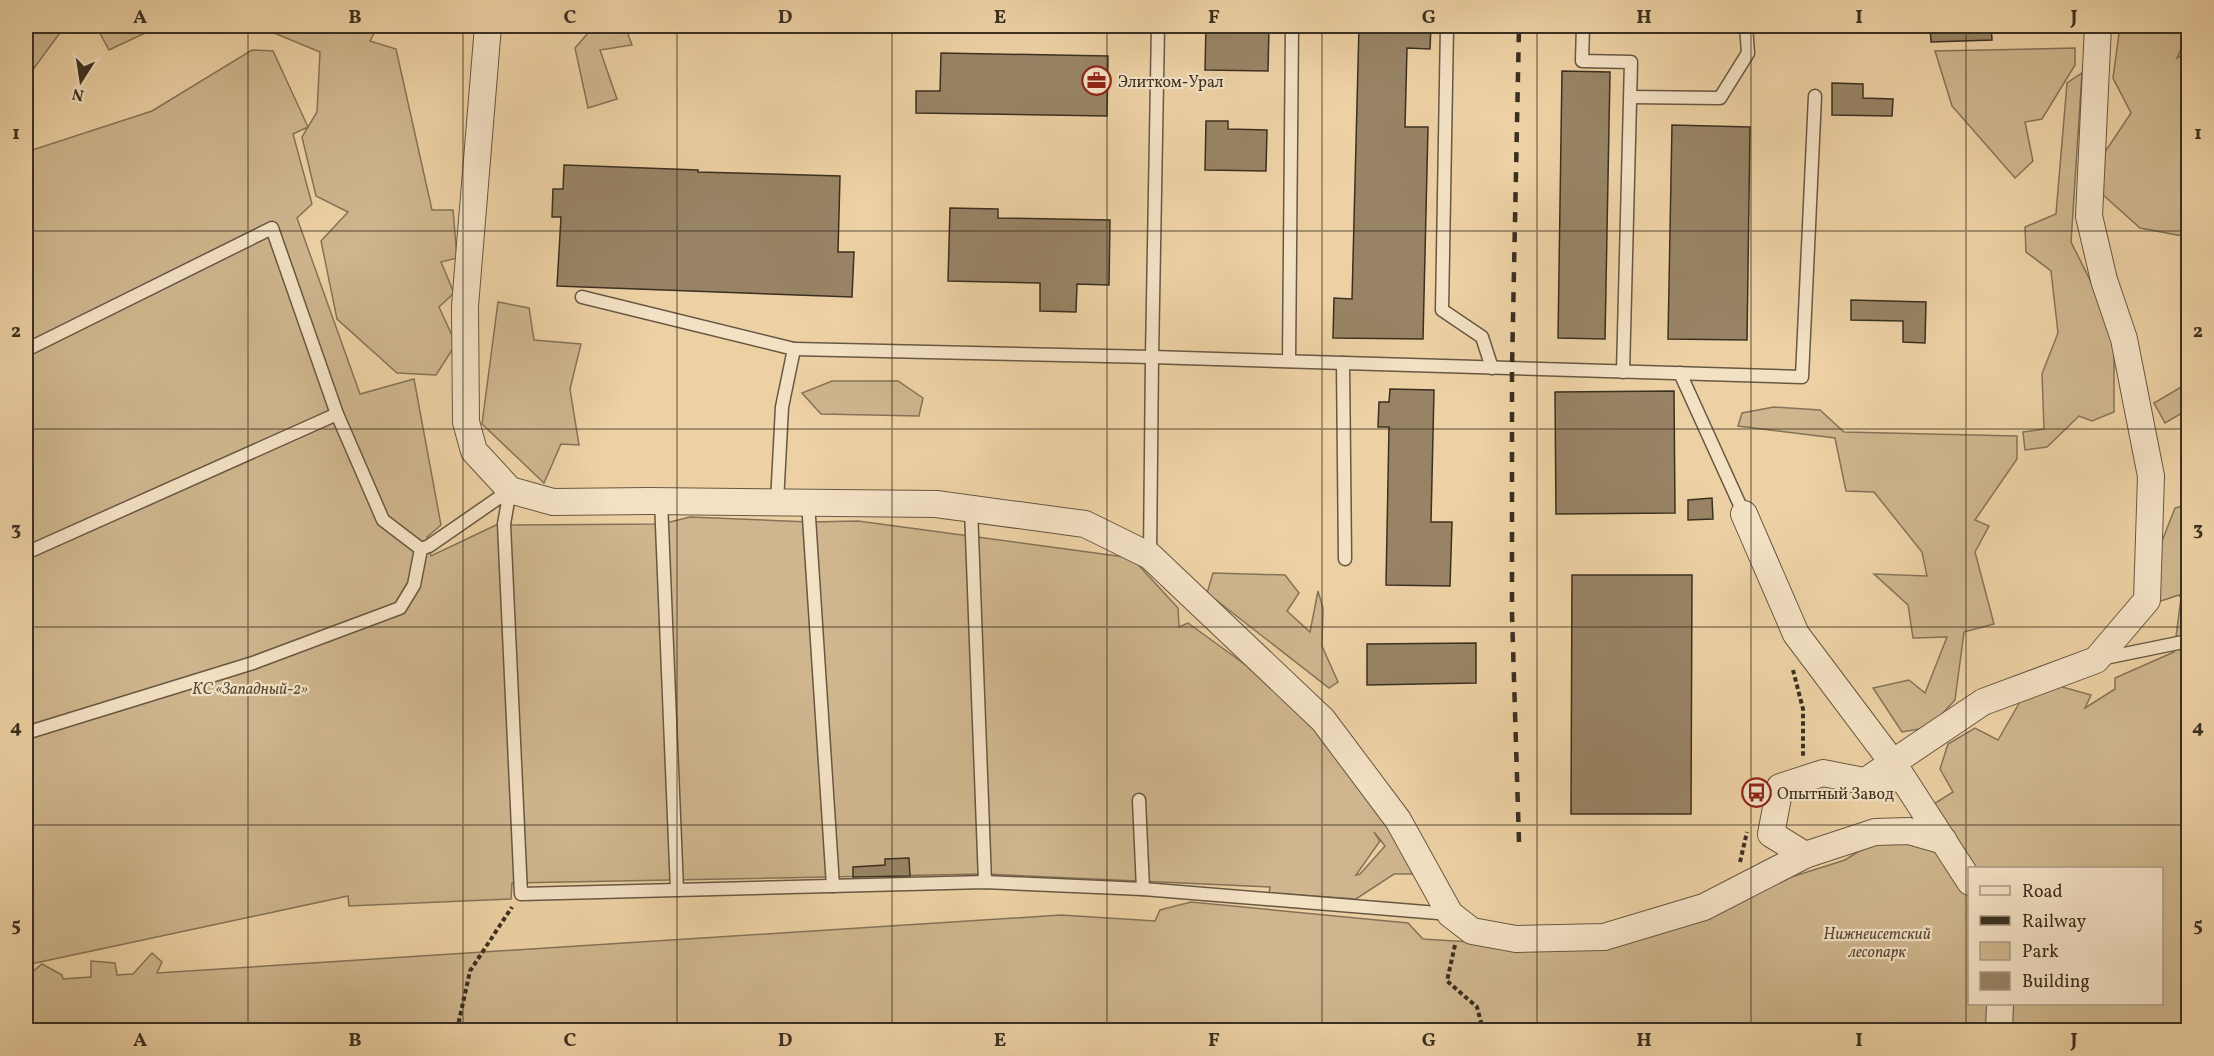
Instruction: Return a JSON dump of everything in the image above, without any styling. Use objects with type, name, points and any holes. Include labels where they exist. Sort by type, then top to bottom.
[{"type":"street","points":[[488,26],[465,306],[466,422],[474,451],[510,490],[553,502],[936,504],[1085,524],[1150,556],[1323,720],[1398,820],[1455,918],[1472,931],[1516,939],[1604,937],[1704,907],[1805,855],[1875,832],[1909,831],[1944,841]]},
{"type":"street","points":[[1867,780],[1983,702],[2096,660],[2148,600],[2151,476],[2124,339],[2104,280],[2089,216],[2098,26]]},
{"type":"street","points":[[1744,514],[1796,634],[1893,763],[1968,879]]},
{"type":"street","points":[[1805,855],[1771,834],[1780,787],[1823,773],[1867,780],[1912,793]]},
{"type":"street","points":[[1999,1030],[2000,1005]]},
{"type":"lane","points":[[1150,556],[1158,26]]},
{"type":"lane","points":[[1289,361],[1292,26]]},
{"type":"lane","points":[[1447,26],[1442,310],[1482,337],[1492,368]]},
{"type":"lane","points":[[1583,26],[1582,61],[1632,62],[1623,372]]},
{"type":"lane","points":[[1631,98],[1720,98],[1748,53],[1746,26]]},
{"type":"lane","points":[[582,297],[794,349],[1152,357],[1802,377],[1815,96]]},
{"type":"lane","points":[[26,350],[272,228],[337,414],[383,520],[421,549]]},
{"type":"lane","points":[[777,502],[782,407],[794,349]]},
{"type":"lane","points":[[1343,363],[1346,559]]},
{"type":"lane","points":[[1680,373],[1744,514]]},
{"type":"lane","points":[[26,553],[337,414]]},
{"type":"lane","points":[[421,549],[429,546],[510,490]]},
{"type":"lane","points":[[510,490],[504,524],[521,894],[985,882],[1143,889],[1455,918]]},
{"type":"lane","points":[[661,501],[677,890]]},
{"type":"lane","points":[[808,502],[833,886]]},
{"type":"lane","points":[[971,509],[985,882]]},
{"type":"lane","points":[[26,733],[253,663],[399,608],[414,585],[421,549]]},
{"type":"lane","points":[[2096,660],[2188,641]]},
{"type":"lane","points":[[1139,800],[1143,889]]},
{"type":"path","points":[[1793,668],[1803,709],[1803,762]]},
{"type":"path","points":[[1733,891],[1748,826]]},
{"type":"path","points":[[457,1030],[470,971],[521,894]]},
{"type":"path","points":[[1455,918],[1447,981],[1477,1007],[1483,1030]]},
{"type":"green space","points":[[26,26],[65,26],[26,79]]},
{"type":"green space","points":[[96,26],[160,26],[109,50]]},
{"type":"green space","points":[[262,26],[378,26],[370,41],[396,49],[432,210],[453,210],[457,258],[441,262],[454,293],[439,307],[456,344],[436,375],[397,373],[337,319],[321,241],[348,212],[316,196],[302,137],[317,112],[320,52],[262,28]]},
{"type":"green space","points":[[594,26],[625,26],[632,45],[600,50],[617,99],[588,108],[575,48]]},
{"type":"green space","points":[[2120,26],[2188,26],[2188,33],[2177,58],[2188,51],[2188,237],[2140,228],[2102,194],[2103,155],[2131,113],[2113,78]]},
{"type":"green space","points":[[2075,48],[2075,65],[2042,119],[2025,122],[2033,161],[2015,178],[1952,106],[1935,51]]},
{"type":"green space","name":"КС «Западный-2»","points":[[252,50],[273,51],[308,127],[293,134],[312,204],[297,218],[360,394],[414,379],[441,525],[427,537],[431,556],[496,525],[662,524],[690,517],[809,522],[858,521],[1132,558],[1178,608],[1179,627],[1188,623],[1298,703],[1389,819],[1419,874],[1394,874],[1356,899],[1269,893],[1270,887],[984,874],[512,883],[511,899],[349,906],[348,896],[26,965],[26,152],[152,111]],"holes":[[[1374,832],[1385,846],[1360,874],[1356,875],[1380,841]]]},
{"type":"green space","points":[[2082,73],[2071,242],[2114,328],[2114,412],[2092,421],[2079,416],[2047,447],[2025,450],[2023,432],[2044,429],[2042,374],[2058,333],[2051,271],[2026,252],[2025,227],[2056,214],[2067,83]]},
{"type":"green space","points":[[498,302],[529,308],[534,340],[581,344],[570,389],[579,445],[561,444],[544,483],[482,424]]},
{"type":"green space","points":[[832,381],[898,381],[923,398],[919,416],[821,414],[802,393]]},
{"type":"green space","points":[[2188,383],[2188,412],[2187,410],[2165,423],[2154,403]]},
{"type":"green space","points":[[1774,407],[1820,410],[1844,432],[2017,436],[2017,459],[1975,520],[1989,526],[1975,552],[1994,624],[1964,632],[1955,700],[1930,727],[1902,732],[1873,688],[1909,680],[1925,693],[1947,637],[1913,638],[1908,605],[1874,574],[1927,576],[1922,552],[1874,492],[1846,491],[1835,438],[1738,426],[1742,413]]},
{"type":"green space","name":"Нижнеисетский лесопарк","points":[[2188,504],[2188,1030],[26,1030],[26,977],[42,964],[62,975],[63,979],[91,977],[91,961],[115,963],[117,975],[133,974],[152,953],[162,962],[157,973],[1061,915],[1155,921],[1160,910],[1191,902],[1408,923],[1423,939],[1567,948],[1845,860],[1953,792],[1940,769],[1948,744],[1975,728],[1998,740],[2021,700],[2059,686],[2091,695],[2085,708],[2115,689],[2115,678],[2174,652],[2181,598],[2179,595],[2158,602],[2155,559],[2175,508]]},
{"type":"green space","points":[[1213,573],[1285,575],[1299,593],[1287,611],[1310,632],[1318,591],[1323,608],[1322,646],[1338,682],[1329,688],[1207,593]]},
{"type":"building","points":[[1206,26],[1269,26],[1268,71],[1205,70]]},
{"type":"building","points":[[1359,26],[1431,26],[1430,49],[1407,48],[1405,127],[1428,127],[1423,339],[1333,338],[1334,298],[1352,299]]},
{"type":"building","points":[[1930,26],[1991,26],[1992,40],[1931,42]]},
{"type":"building","points":[[941,53],[1108,56],[1107,116],[916,113],[916,91],[940,91]]},
{"type":"building","points":[[1562,71],[1610,72],[1605,339],[1558,338]]},
{"type":"building","points":[[1832,83],[1863,84],[1863,98],[1893,99],[1892,116],[1832,115]]},
{"type":"building","points":[[1206,121],[1228,121],[1228,129],[1267,130],[1266,171],[1205,170]]},
{"type":"building","points":[[1672,125],[1750,127],[1747,340],[1668,339]]},
{"type":"building","points":[[564,165],[840,176],[838,252],[854,252],[852,297],[557,286],[561,217],[552,217],[553,189],[563,189]]},
{"type":"building","points":[[950,208],[998,209],[998,218],[1110,220],[1109,285],[1077,284],[1076,312],[1040,311],[1040,283],[948,281]]},
{"type":"building","points":[[1851,300],[1926,302],[1925,343],[1903,342],[1903,321],[1851,320]]},
{"type":"building","points":[[1390,389],[1434,390],[1431,522],[1452,522],[1450,586],[1386,585],[1389,427],[1378,427],[1379,402],[1389,402]]},
{"type":"building","points":[[1674,391],[1675,513],[1556,514],[1555,392]]},
{"type":"building","points":[[1712,498],[1713,519],[1688,520],[1688,500]]},
{"type":"building","points":[[1572,575],[1692,575],[1691,814],[1571,814]]},
{"type":"building","points":[[1476,643],[1476,683],[1367,685],[1367,644]]},
{"type":"building","points":[[909,858],[910,876],[853,877],[853,867],[885,865],[885,859]]},
{"type":"railway","points":[[1519,26],[1512,368],[1512,614],[1519,842]]},
{"type":"place","name":"Элитком-Урал","points":[[1097,81]]},
{"type":"place","name":"Опытный Завод","points":[[1756,793]]}]
